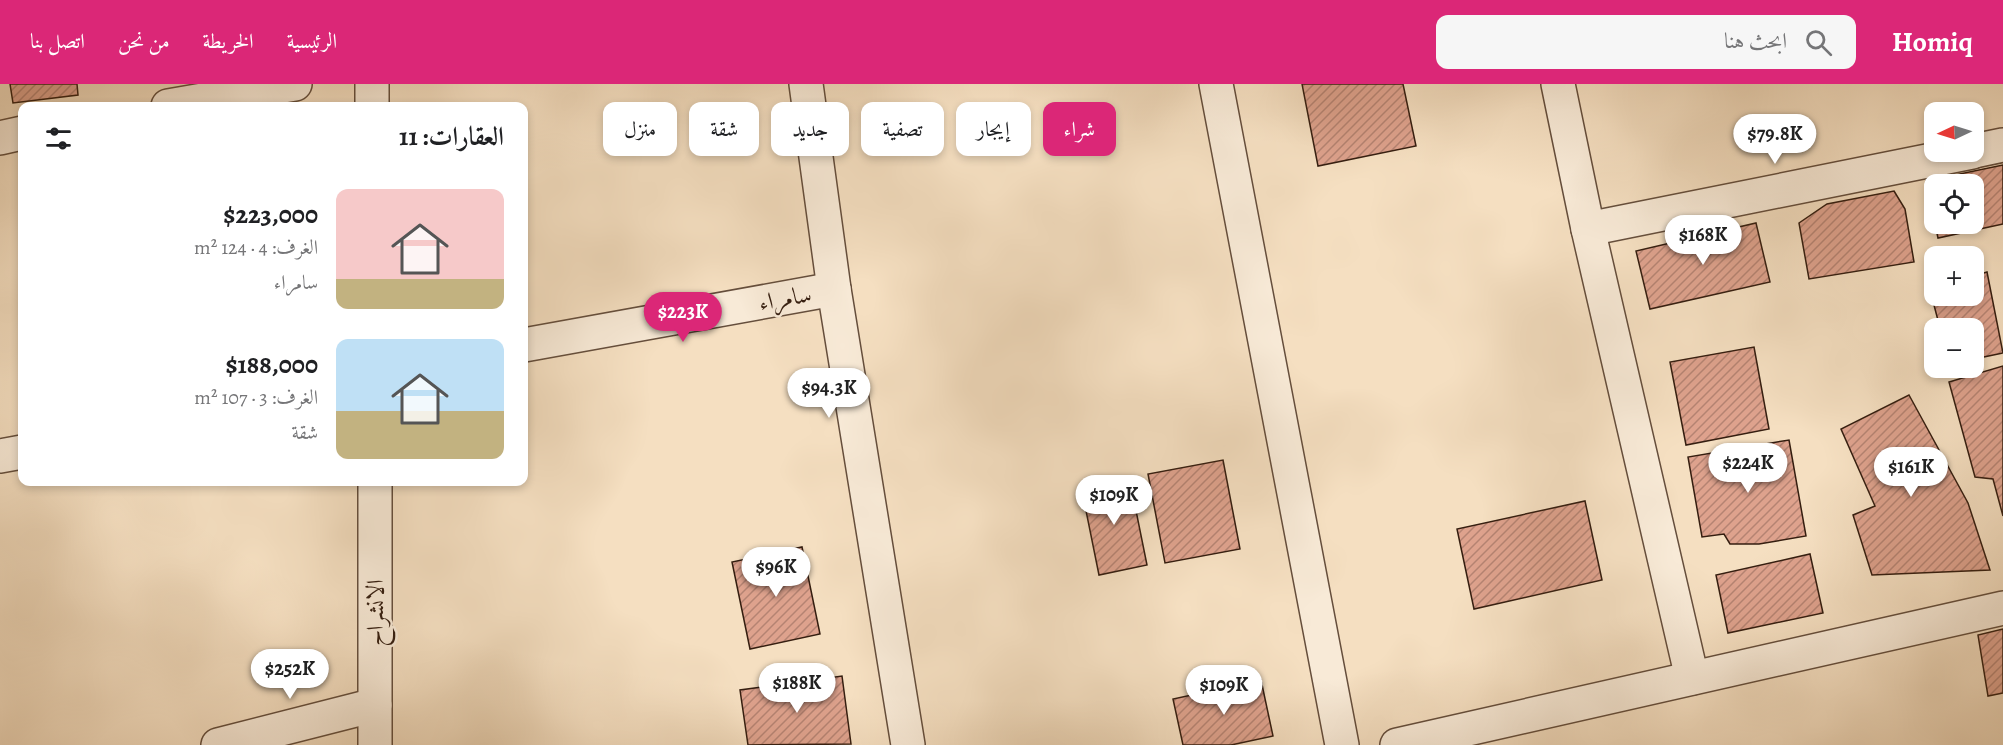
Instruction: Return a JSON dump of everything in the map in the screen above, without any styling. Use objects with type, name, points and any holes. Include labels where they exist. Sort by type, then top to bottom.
[{"type":"street","points":[[191,102],[296,84]]},
{"type":"street","points":[[372,84],[372,102]]},
{"type":"street","points":[[806,84],[834,290],[908,745]]},
{"type":"street","points":[[1216,84],[1342,745]]},
{"type":"street","points":[[1558,84],[1587,229],[1692,678]]},
{"type":"street","points":[[0,138],[18,134]]},
{"type":"street","points":[[1984,149],[2003,145]]},
{"type":"street","points":[[1587,229],[1924,161]]},
{"type":"street","name":"سامراء","points":[[528,344],[834,290]]},
{"type":"street","points":[[0,456],[18,453]]},
{"type":"street","name":"الانشراح","points":[[375,486],[375,745]]},
{"type":"street","points":[[1397,745],[2003,608]]},
{"type":"street","points":[[218,745],[375,705]]},
{"type":"building","points":[[10,84],[77,84],[78,95],[13,103]]},
{"type":"building","points":[[1302,84],[1403,84],[1416,146],[1318,166]]},
{"type":"building","points":[[2003,165],[2003,224],[1984,228],[1984,174],[1960,174]]},
{"type":"building","points":[[1894,191],[1905,209],[1914,262],[1809,279],[1799,223],[1827,204]]},
{"type":"building","points":[[1756,223],[1770,282],[1650,309],[1636,251]]},
{"type":"building","points":[[1937,234],[1957,234],[1938,238]]},
{"type":"building","points":[[1987,272],[2003,353],[1984,357],[1984,318],[1937,318],[1934,306],[1984,306],[1984,273]]},
{"type":"building","points":[[1754,347],[1769,429],[1686,445],[1670,362]]},
{"type":"building","points":[[2003,366],[2003,516],[1993,479],[1975,477],[1949,382],[1962,378],[1984,378],[1984,372]]},
{"type":"building","points":[[1909,395],[1968,503],[1990,570],[1872,575],[1853,515],[1875,506],[1841,429]]},
{"type":"building","points":[[1789,440],[1806,536],[1759,544],[1730,544],[1724,534],[1702,537],[1688,457]]},
{"type":"building","points":[[1223,460],[1240,549],[1165,563],[1148,474]]},
{"type":"building","points":[[1129,476],[1147,565],[1099,575],[1081,486]]},
{"type":"building","points":[[1585,501],[1602,580],[1474,609],[1457,529]]},
{"type":"building","points":[[802,547],[820,634],[750,649],[732,562]]},
{"type":"building","points":[[1810,554],[1823,613],[1728,633],[1716,575]]},
{"type":"building","points":[[2003,629],[2003,693],[1988,696],[1978,635]]},
{"type":"building","points":[[842,676],[851,744],[748,745],[740,690]]},
{"type":"building","points":[[1261,680],[1273,736],[1231,745],[1183,745],[1173,699]]}]
